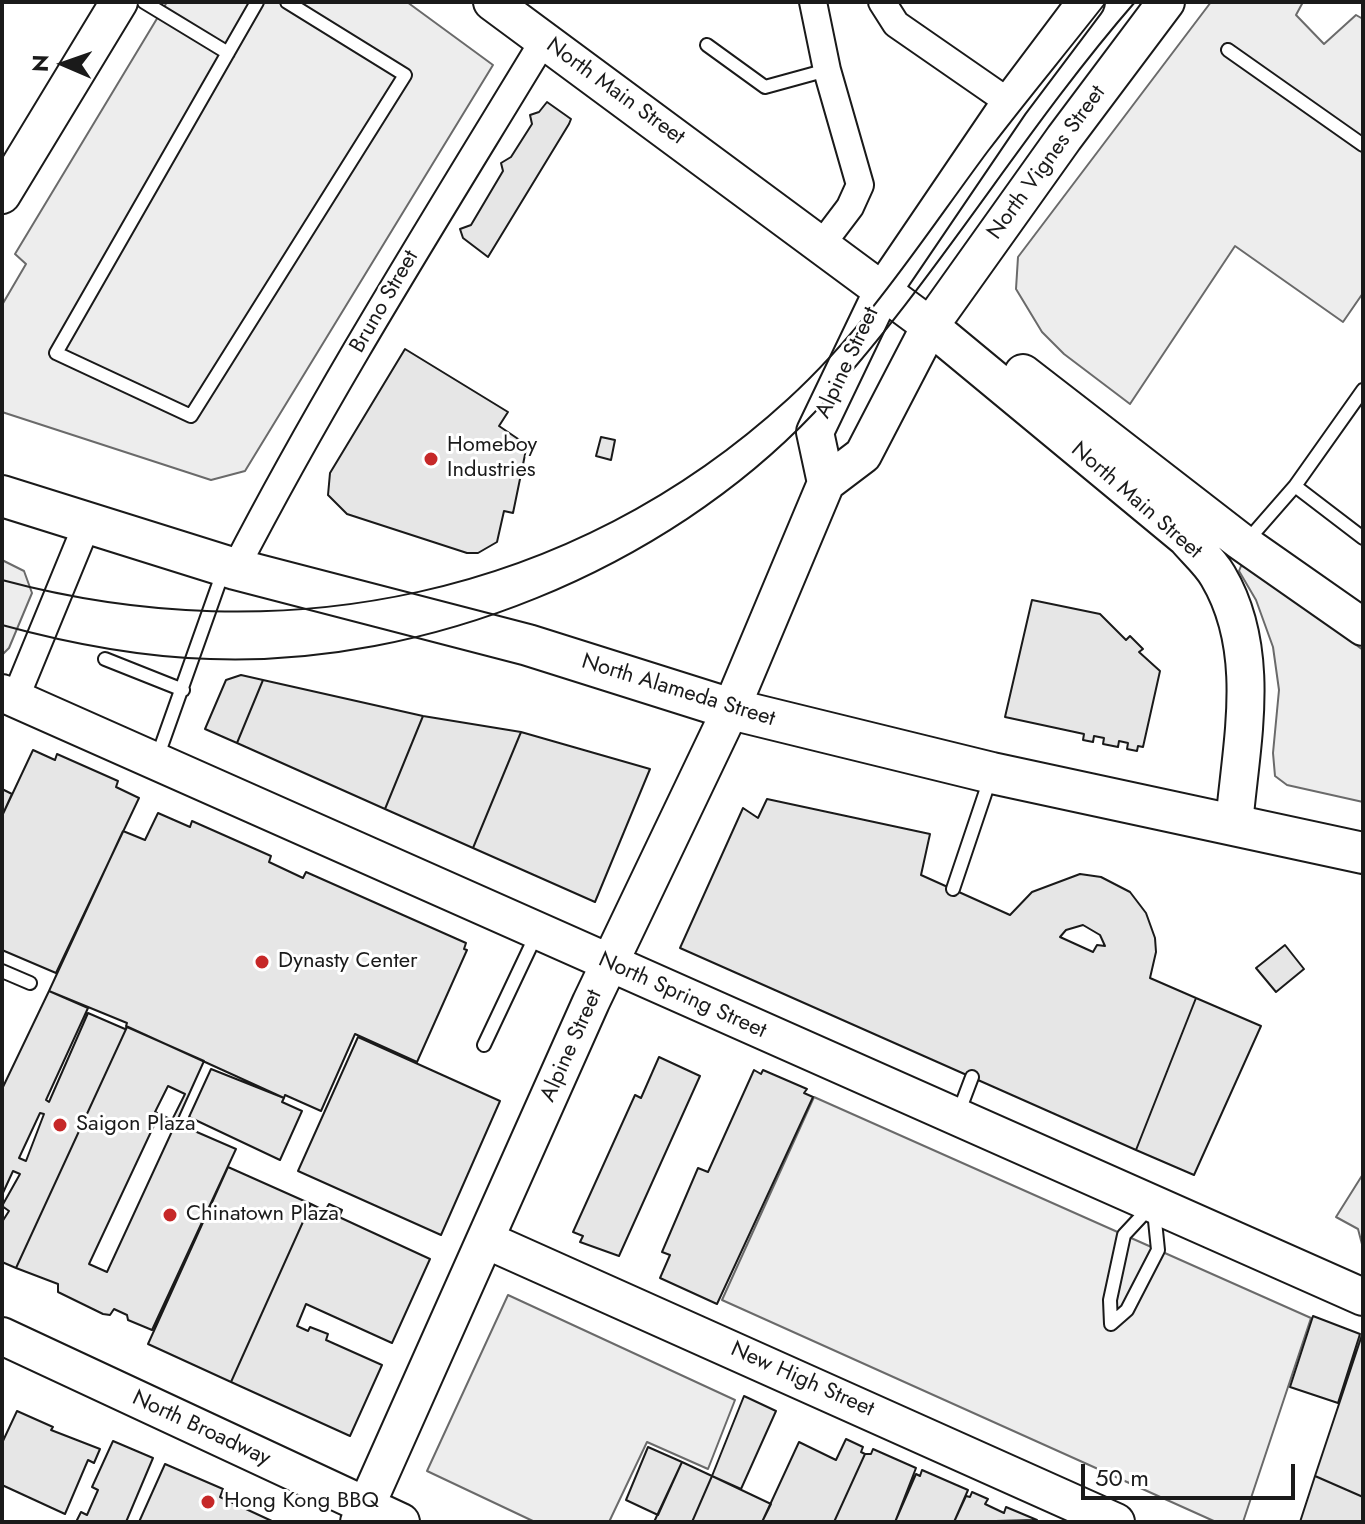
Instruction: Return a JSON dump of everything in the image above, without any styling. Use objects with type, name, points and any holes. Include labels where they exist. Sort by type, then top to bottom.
[{"type":"main road","name":"North Alameda Street","points":[[2,496],[230,568],[528,645],[731,709],[992,773],[1363,853]]},
{"type":"street","points":[[2,195],[119,2]]},
{"type":"street","name":"North Main Street","points":[[492,2],[930,326],[1186,538],[1218,575],[1238,624],[1245,669],[1246,714],[1234,825]]},
{"type":"street","points":[[813,2],[827,70],[860,185],[850,207],[822,244]]},
{"type":"street","points":[[882,2],[896,24],[1010,103]]},
{"type":"street","points":[[883,290],[1010,103],[1086,2]]},
{"type":"street","name":"North Vignes Street","points":[[930,326],[1166,2]]},
{"type":"street","name":"Bruno Street","points":[[230,568],[396,282],[544,40]]},
{"type":"street","name":"Alpine Street","points":[[363,1514],[609,963],[731,709],[826,483],[815,432],[883,290]]},
{"type":"street","points":[[826,483],[863,455],[930,326]]},
{"type":"street","name":"North Main Street","points":[[930,326],[983,342],[1245,544],[1363,627]]},
{"type":"street","points":[[9,696],[87,524]]},
{"type":"street","name":"North Spring Street","points":[[9,696],[1363,1297]]},
{"type":"street","name":"New High Street","points":[[486,1240],[1066,1506],[1116,1522]]},
{"type":"street","name":"North Broadway","points":[[2,1336],[363,1514],[401,1522]]},
{"type":"lane","points":[[144,2],[228,53]]},
{"type":"lane","points":[[257,2],[56,353],[191,416],[405,75],[287,2]]},
{"type":"lane","points":[[707,45],[765,87],[827,70]]},
{"type":"lane","points":[[1228,50],[1363,145]]},
{"type":"lane","points":[[1245,544],[1295,486],[1363,390]]},
{"type":"lane","points":[[1295,486],[1363,538]]},
{"type":"lane","points":[[156,761],[230,568]]},
{"type":"lane","points":[[105,659],[183,690]]},
{"type":"lane","points":[[953,889],[992,773]]},
{"type":"lane","points":[[484,1045],[538,931]]},
{"type":"lane","points":[[2,971],[30,983]]},
{"type":"lane","points":[[957,1117],[972,1077]]},
{"type":"lane","points":[[1153,1204],[1158,1250],[1127,1310],[1111,1324],[1110,1300],[1124,1235],[1153,1204]]},
{"type":"shaded area","points":[[167,2],[407,2],[493,65],[245,471],[211,480],[2,412],[2,305],[26,264],[15,254]]},
{"type":"shaded area","points":[[1211,2],[1303,2],[1296,15],[1324,44],[1356,15],[1363,19],[1363,293],[1343,322],[1235,246],[1130,404],[1064,354],[1042,332],[1016,289],[1018,257]]},
{"type":"shaded area","points":[[2,560],[24,571],[32,593],[9,648],[2,655]]},
{"type":"shaded area","points":[[1241,566],[1250,567],[1363,650],[1363,802],[1287,785],[1275,776],[1273,753],[1279,690],[1273,647],[1256,600],[1239,571]]},
{"type":"shaded area","points":[[814,1097],[1311,1318],[1243,1522],[1216,1522],[722,1300]]},
{"type":"shaded area","points":[[1363,1174],[1363,1248],[1358,1229],[1336,1217]]},
{"type":"shaded area","points":[[508,1295],[735,1400],[708,1469],[647,1442],[609,1522],[535,1522],[427,1471]]},
{"type":"building","points":[[547,102],[571,119],[488,257],[463,238],[460,229],[471,225],[503,171],[501,163],[511,157],[532,124],[530,115],[539,112]]},
{"type":"building","name":"Homeboy Industries","points":[[405,349],[508,412],[499,426],[527,445],[513,513],[504,511],[497,542],[478,553],[467,553],[347,514],[328,495],[330,473]]},
{"type":"building","points":[[601,437],[615,440],[611,460],[596,456]]},
{"type":"building","points":[[1032,600],[1100,614],[1126,640],[1130,636],[1143,649],[1139,652],[1160,671],[1143,747],[1138,746],[1137,751],[1127,749],[1128,743],[1119,741],[1118,747],[1103,744],[1104,738],[1094,736],[1093,742],[1083,740],[1084,734],[1005,717]]},
{"type":"building","points":[[241,675],[263,680],[237,743],[205,729],[226,680]]},
{"type":"building","points":[[263,680],[423,716],[385,809],[237,743]]},
{"type":"building","points":[[423,716],[521,732],[473,848],[385,809]]},
{"type":"building","points":[[521,732],[650,769],[595,902],[473,848]]},
{"type":"building","points":[[33,750],[55,760],[57,754],[118,781],[116,787],[139,798],[56,973],[2,950],[2,816]]},
{"type":"building","points":[[2,789],[12,794],[2,816]]},
{"type":"building","points":[[767,799],[930,834],[921,875],[1010,915],[1032,892],[1080,874],[1101,877],[1130,892],[1146,913],[1155,938],[1156,952],[1150,978],[1196,998],[1136,1150],[680,948],[743,808],[758,818]],"holes":[[[1083,925],[1100,935],[1105,946],[1097,945],[1093,952],[1060,937],[1066,930]]]},
{"type":"building","name":"Dynasty Center","points":[[158,813],[190,827],[192,821],[271,856],[269,862],[303,878],[306,872],[466,943],[464,949],[467,950],[417,1062],[355,1034],[321,1111],[285,1095],[284,1098],[126,1026],[127,1023],[49,991],[123,831],[145,840]]},
{"type":"building","points":[[1285,945],[1304,969],[1276,992],[1256,968]]},
{"type":"building","name":"Saigon Plaza","points":[[49,991],[88,1008],[46,1100],[49,1102],[88,1013],[125,1029],[127,1027],[16,1268],[2,1262],[2,1222],[9,1211],[2,1206],[20,1174],[13,1171],[2,1195],[2,1089]],"holes":[[[40,1113],[44,1114],[26,1161],[19,1158]]]},
{"type":"building","points":[[1196,998],[1261,1026],[1194,1175],[1136,1150]]},
{"type":"building","name":"Chinatown Plaza","points":[[127,1027],[204,1061],[176,1123],[236,1149],[152,1330],[128,1320],[127,1315],[114,1309],[110,1315],[103,1314],[58,1292],[58,1284],[16,1268]],"holes":[[[168,1086],[185,1094],[172,1120],[155,1112]],[[157,1119],[174,1127],[107,1272],[89,1264]]]},
{"type":"building","points":[[358,1037],[500,1101],[441,1235],[298,1171]]},
{"type":"building","points":[[659,1057],[700,1076],[619,1256],[580,1242],[583,1236],[573,1232],[635,1095],[641,1098]]},
{"type":"building","points":[[211,1069],[284,1098],[282,1102],[302,1111],[280,1160],[189,1117]]},
{"type":"building","points":[[754,1070],[761,1074],[763,1070],[807,1089],[804,1093],[813,1097],[717,1304],[660,1278],[670,1255],[662,1252],[698,1168],[708,1172]]},
{"type":"building","points":[[228,1167],[311,1204],[231,1382],[148,1344]]},
{"type":"building","points":[[311,1204],[325,1211],[329,1204],[342,1210],[339,1217],[430,1259],[392,1343],[306,1304],[297,1326],[328,1334],[326,1340],[382,1365],[350,1436],[231,1382]]},
{"type":"building","points":[[1313,1316],[1360,1334],[1338,1403],[1290,1387]]},
{"type":"building","points":[[1363,1336],[1363,1497],[1315,1476]]},
{"type":"building","points":[[744,1396],[776,1411],[741,1489],[712,1476]]},
{"type":"building","points":[[17,1411],[53,1427],[51,1430],[100,1449],[94,1463],[88,1460],[65,1514],[2,1485],[2,1443]]},
{"type":"building","points":[[846,1439],[863,1447],[861,1452],[865,1454],[834,1522],[762,1522],[799,1442],[836,1460]]},
{"type":"building","points":[[113,1441],[153,1458],[126,1522],[76,1522],[81,1512],[87,1515],[98,1490],[92,1487]]},
{"type":"building","points":[[648,1447],[682,1462],[658,1515],[626,1500]]},
{"type":"building","points":[[873,1449],[916,1468],[895,1522],[834,1522],[865,1454],[871,1454]]},
{"type":"building","points":[[682,1462],[712,1476],[692,1522],[654,1522]]},
{"type":"building","points":[[165,1464],[223,1489],[220,1497],[274,1522],[139,1522]]},
{"type":"building","points":[[922,1470],[968,1490],[954,1522],[895,1522],[916,1474],[920,1476]]},
{"type":"building","points":[[712,1476],[771,1504],[762,1522],[692,1522]]},
{"type":"building","points":[[1315,1476],[1363,1497],[1363,1522],[1300,1522]]},
{"type":"building","points":[[972,1492],[988,1499],[985,1504],[1004,1513],[1006,1507],[1037,1520],[954,1522],[966,1496],[970,1497]]},
{"type":"tram line","points":[[2,580],[107,602],[212,611],[316,608],[419,592],[518,563],[613,521],[704,467],[788,399],[817,371],[869,312],[988,151],[1106,2]]},
{"type":"tram line","points":[[2,625],[79,644],[157,656],[210,659],[292,657],[375,646],[457,626],[537,598],[614,562],[687,519],[754,469],[814,413],[898,314],[1053,104],[1135,2]]},
{"type":"place","name":"Homeboy Industries","points":[[431,459]]},
{"type":"place","name":"Dynasty Center","points":[[262,962]]},
{"type":"place","name":"Saigon Plaza","points":[[60,1125]]},
{"type":"place","name":"Chinatown Plaza","points":[[170,1215]]},
{"type":"place","name":"Hong Kong BBQ","points":[[208,1502]]}]
